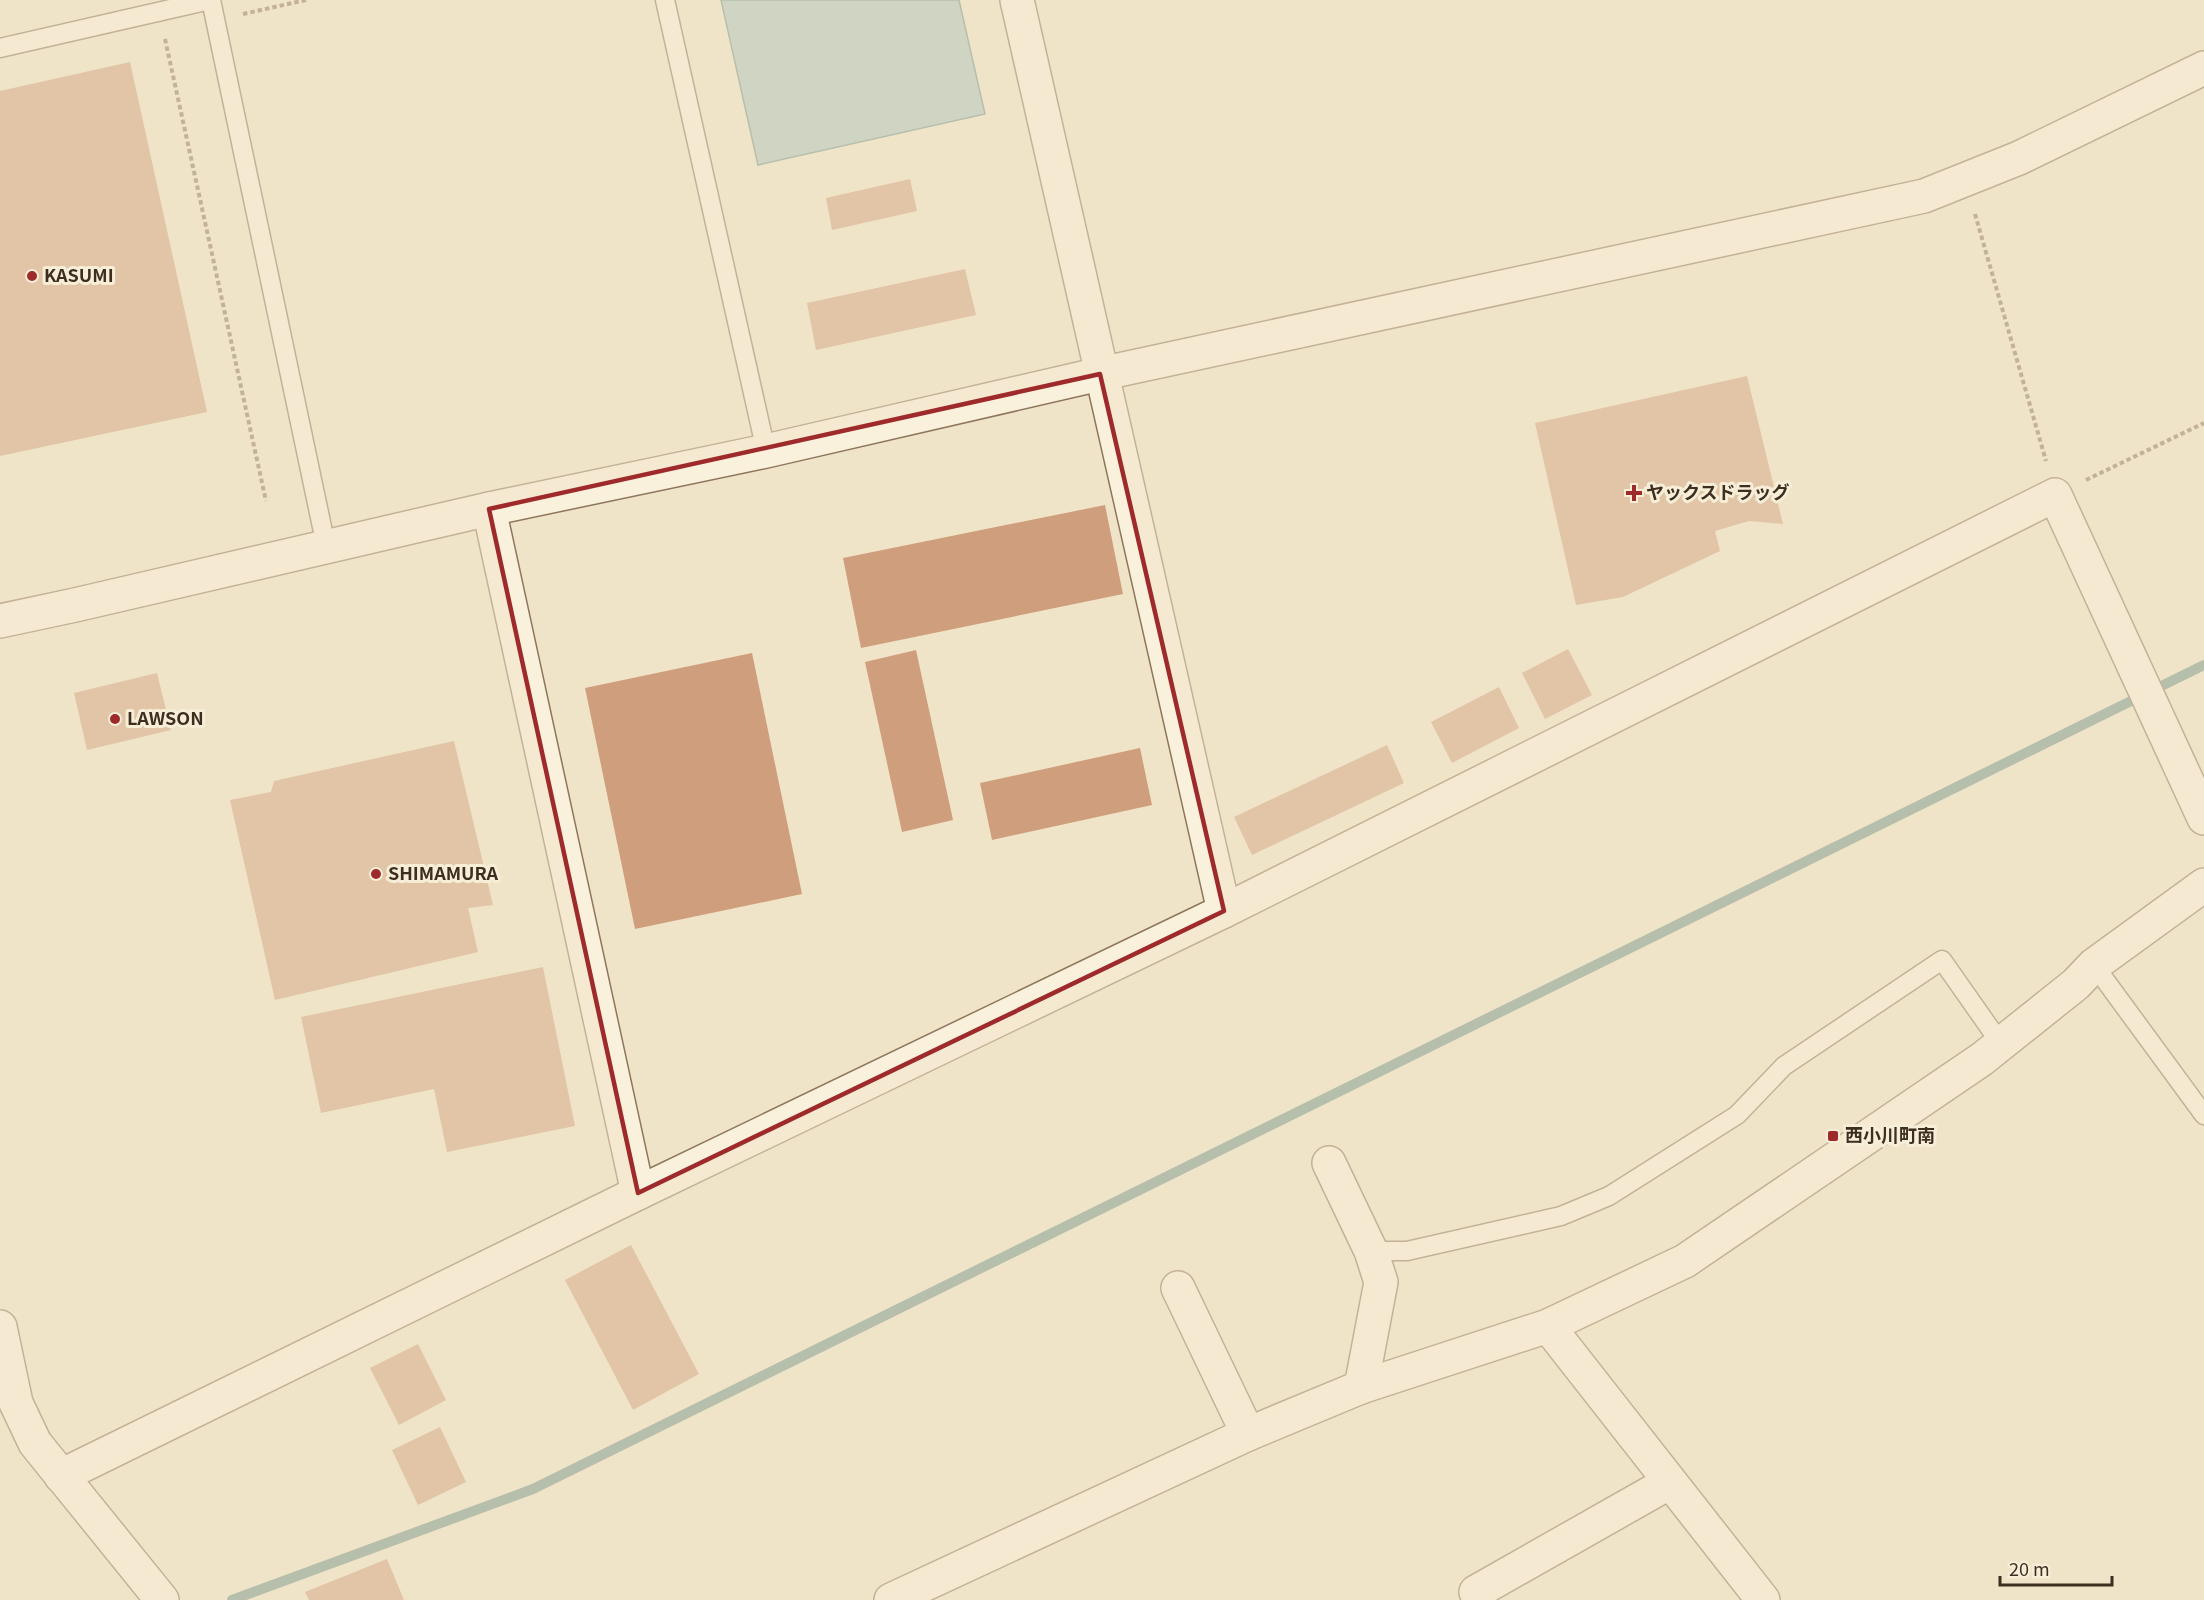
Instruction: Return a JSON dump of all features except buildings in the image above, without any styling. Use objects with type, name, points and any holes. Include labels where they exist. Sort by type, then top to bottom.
[{"type":"street","points":[[1017,0],[1100,374],[1224,912]]},
{"type":"street","points":[[0,621],[489,509],[766,451],[1100,374],[1924,196],[2019,158],[2204,68]]},
{"type":"street","points":[[62,1476],[638,1193],[1224,912],[2055,495],[2204,818]]},
{"type":"street","points":[[489,509],[638,1193]]},
{"type":"street","points":[[891,1600],[1248,1434],[1361,1387],[1548,1326],[1685,1261],[1982,1059],[2076,984],[2094,965],[2204,885]]},
{"type":"street","points":[[1329,1163],[1371,1251],[1381,1282],[1361,1387]]},
{"type":"street","points":[[1178,1288],[1248,1434]]},
{"type":"street","points":[[1548,1326],[1670,1482],[1753,1597]]},
{"type":"street","points":[[0,1327],[16,1403],[35,1443],[162,1600]]},
{"type":"street","points":[[1476,1592],[1670,1482]]},
{"type":"lane","points":[[0,48],[211,0],[326,546]]},
{"type":"lane","points":[[665,0],[766,451]]},
{"type":"lane","points":[[1371,1251],[1407,1251],[1550,1219],[1609,1196],[1737,1115],[1784,1066],[1942,960],[2001,1044]]},
{"type":"lane","points":[[2094,965],[2204,1115]]},
{"type":"path","points":[[159,12],[266,501]]},
{"type":"path","points":[[1965,179],[2055,495],[2204,423]]},
{"type":"highlighted area","points":[[1100,374],[1224,911],[638,1193],[489,509]]},
{"type":"water","points":[[721,0],[959,0],[985,114],[758,165]]},
{"type":"waterway","points":[[232,1600],[533,1489],[2204,665]]},
{"type":"place","name":"KASUMI","points":[[32,276]]},
{"type":"place","name":"ヤックスドラッグ","points":[[1634,493]]},
{"type":"place","name":"LAWSON","points":[[115,719]]},
{"type":"place","name":"SHIMAMURA","points":[[376,874]]},
{"type":"place","name":"西小川町南","points":[[1833,1136]]}]
